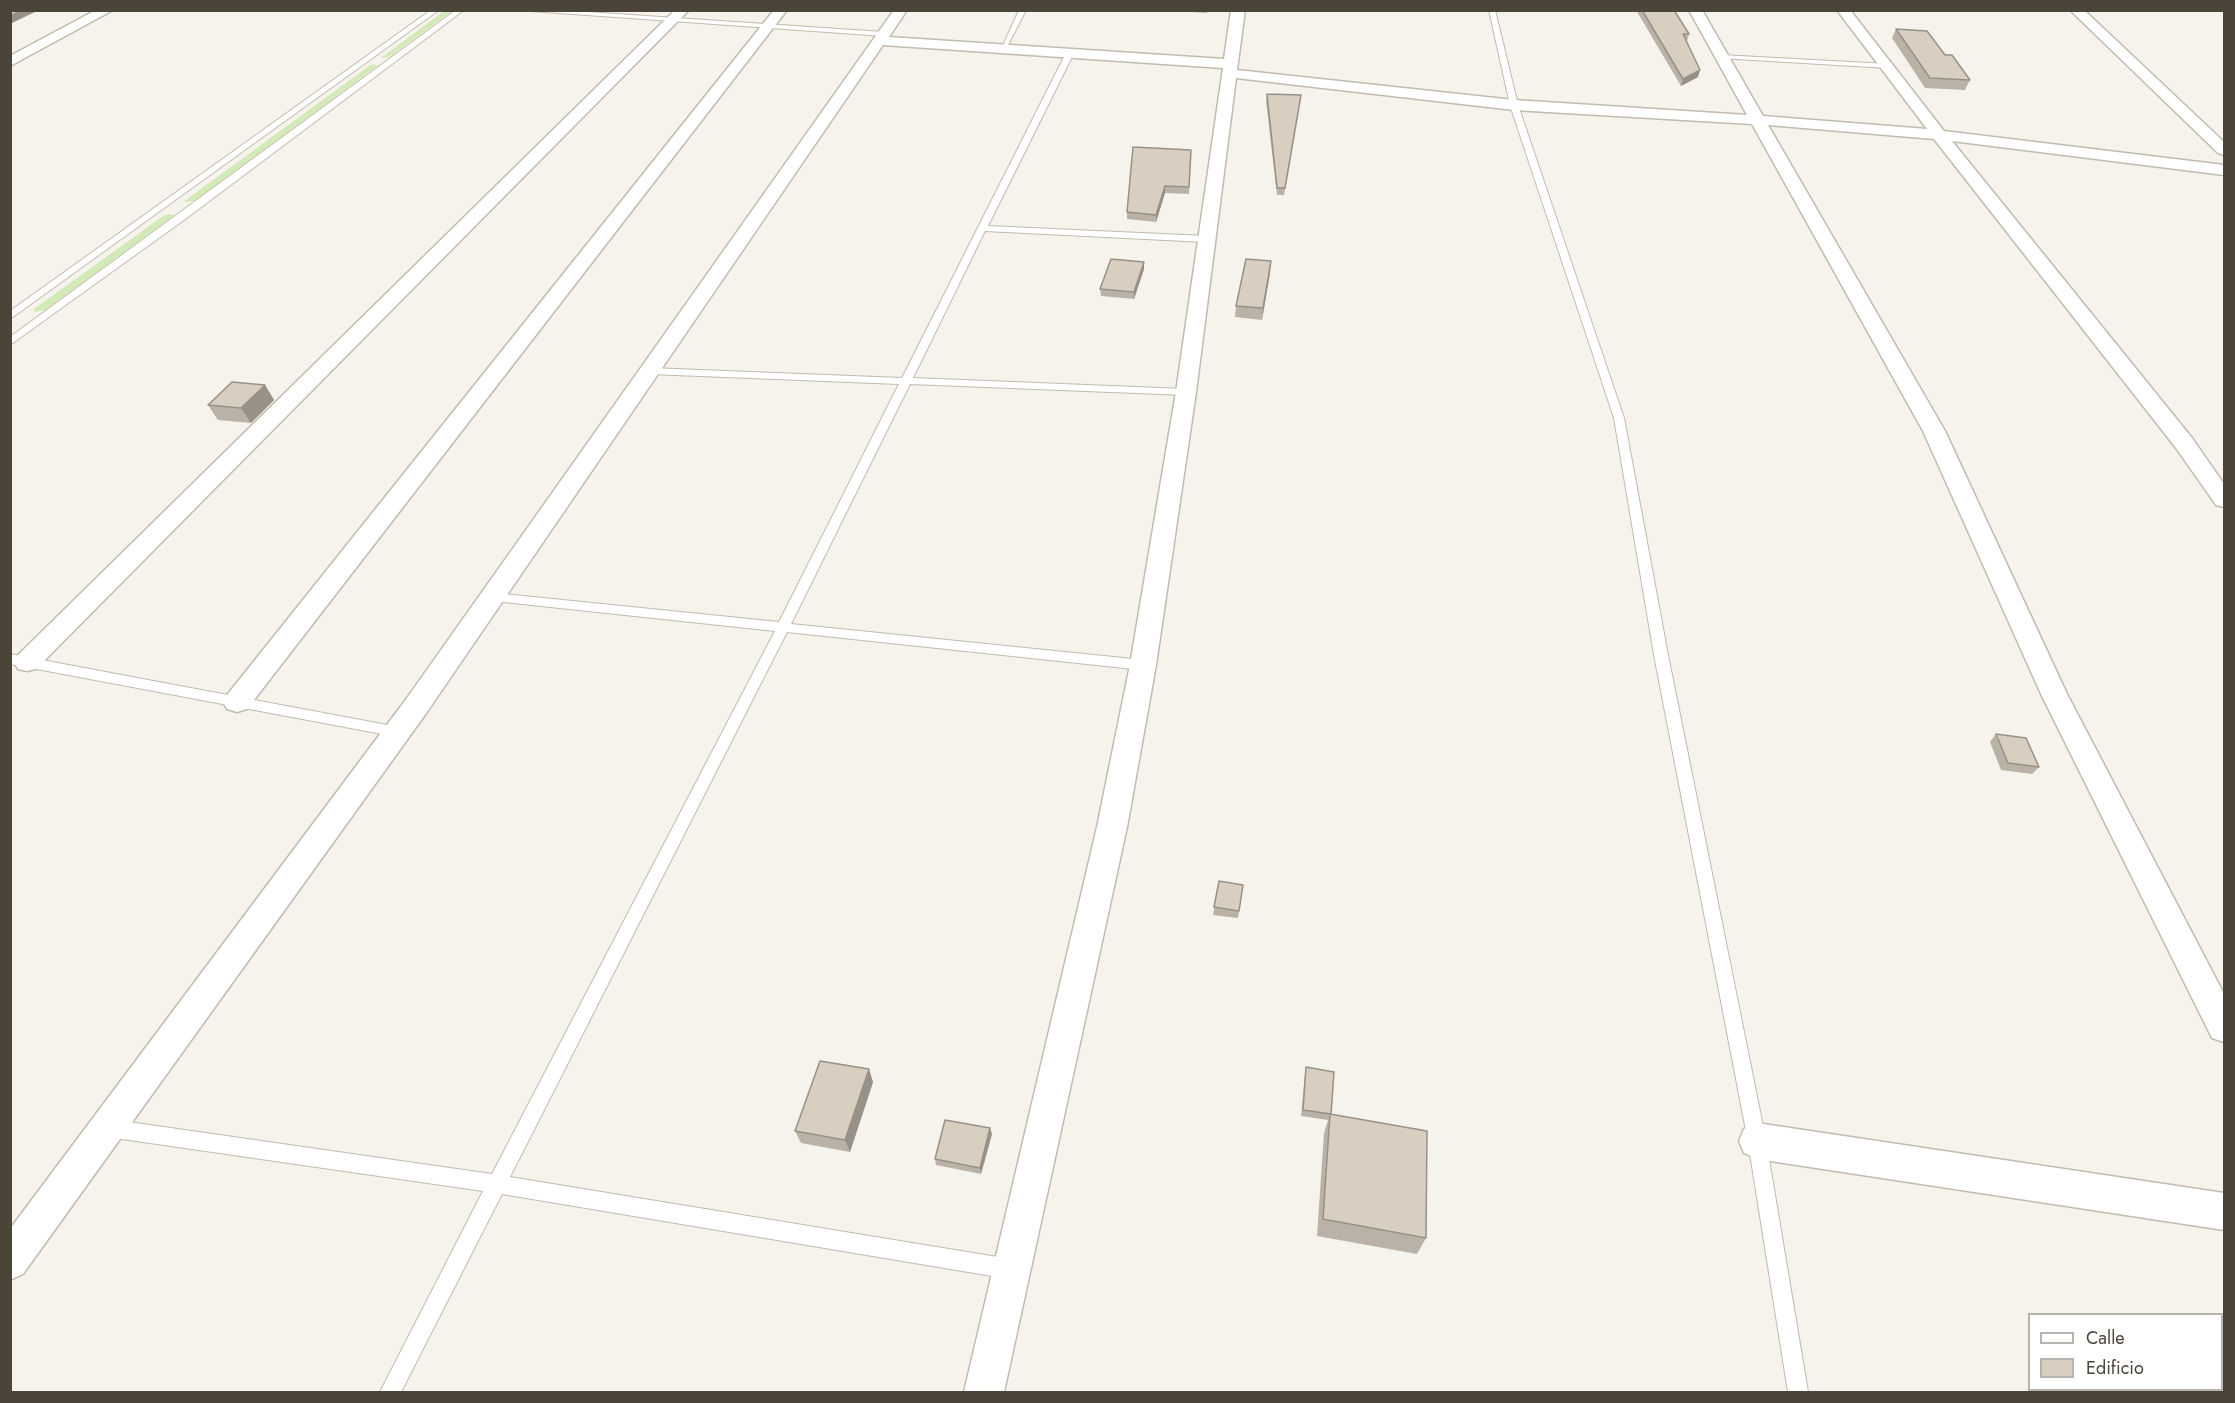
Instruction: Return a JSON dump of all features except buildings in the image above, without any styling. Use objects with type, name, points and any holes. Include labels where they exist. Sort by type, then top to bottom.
[{"type":"street","points":[[10,63],[108,10]]},
{"type":"street","points":[[237,702],[766,26],[781,10]]},
{"type":"street","points":[[10,1262],[398,732],[901,10]]},
{"type":"street","points":[[984,1392],[1112,827],[1143,665],[1186,392],[1238,10]]},
{"type":"street","points":[[1695,10],[1934,431],[2054,694],[2224,1027]]},
{"type":"street","points":[[1844,10],[1939,135],[2184,443],[2224,500]]},
{"type":"street","points":[[2076,10],[2224,150]]},
{"type":"street","points":[[19,661],[678,15]]},
{"type":"street","points":[[882,37],[1229,69],[1514,105],[1759,120],[1939,135],[2224,170]]},
{"type":"street","points":[[1757,1141],[2224,1212]]},
{"type":"lane","points":[[10,318],[436,10]]},
{"type":"lane","points":[[10,342],[192,211],[461,10]]},
{"type":"lane","points":[[519,10],[678,15],[882,37]]},
{"type":"lane","points":[[1003,49],[1023,10]]},
{"type":"lane","points":[[1492,10],[1514,105],[1619,418],[1661,655],[1757,1141],[1798,1392]]},
{"type":"lane","points":[[390,1392],[782,627],[1070,53]]},
{"type":"lane","points":[[1721,57],[1888,66]]},
{"type":"lane","points":[[368,60],[392,62]]},
{"type":"lane","points":[[165,207],[192,211]]},
{"type":"lane","points":[[982,228],[1206,239]]},
{"type":"lane","points":[[10,318],[38,322]]},
{"type":"lane","points":[[650,371],[1186,392]]},
{"type":"lane","points":[[494,597],[1143,665]]},
{"type":"lane","points":[[19,661],[398,732]]},
{"type":"lane","points":[[108,1128],[497,1184],[1012,1269]]},
{"type":"green space","points":[[444,11],[452,11],[389,57],[381,58]]},
{"type":"green space","points":[[374,64],[377,66],[194,201],[183,202],[369,66]]},
{"type":"green space","points":[[174,215],[45,310],[34,312],[34,309],[163,216]]}]
